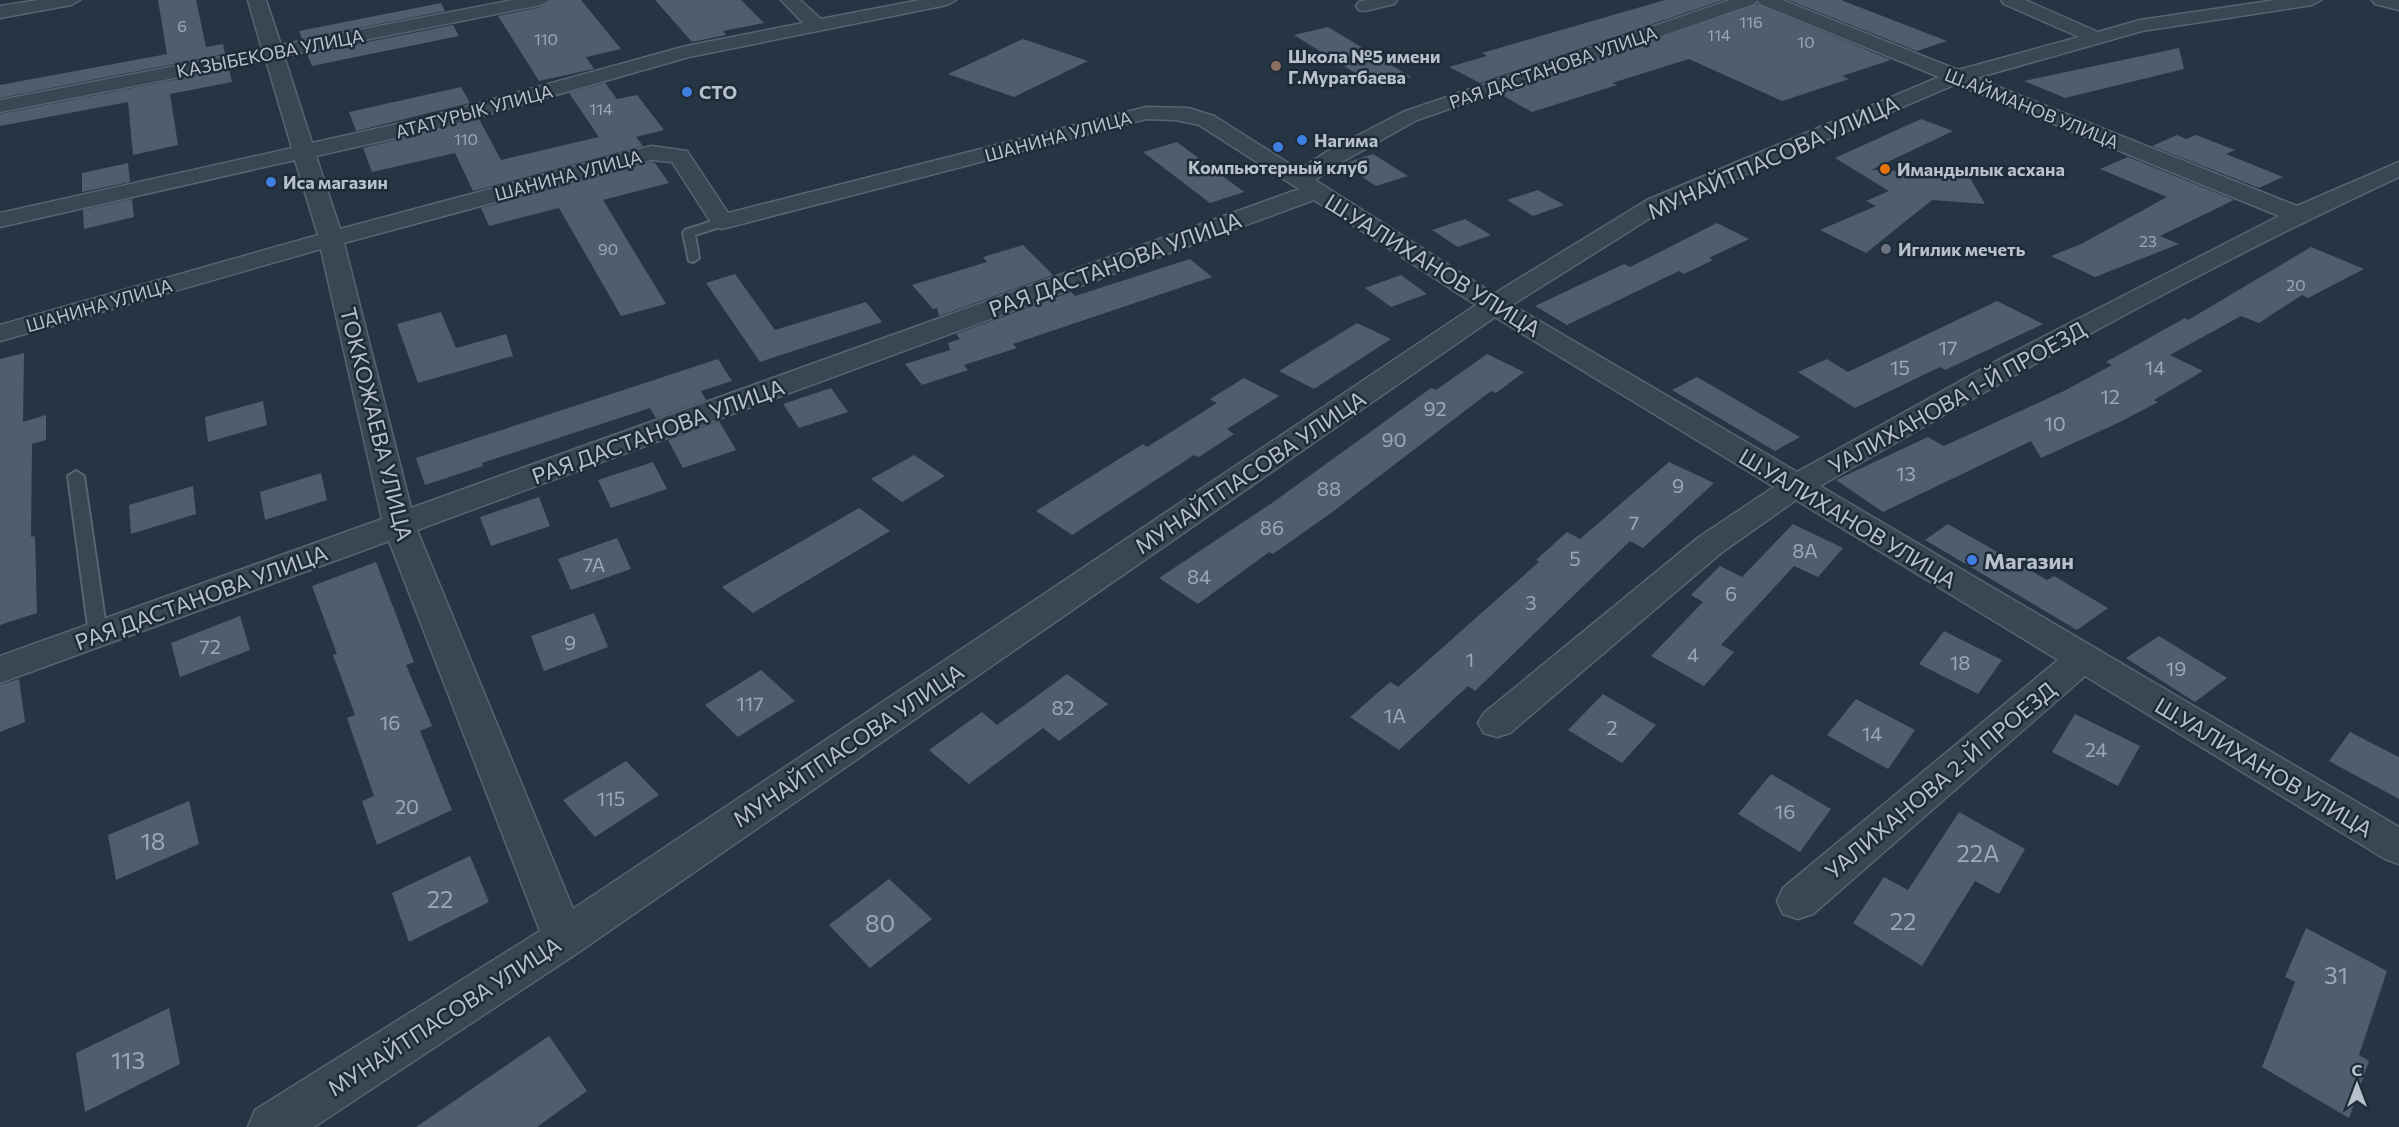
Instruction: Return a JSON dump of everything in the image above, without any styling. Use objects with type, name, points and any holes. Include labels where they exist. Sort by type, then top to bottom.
[{"type":"street","points":[[0,12],[71,0]]},
{"type":"street","name":"ТОККОЖАЕВА УЛИЦА","points":[[257,0],[302,152],[331,239],[399,525],[564,939]]},
{"type":"street","name":"КАЗЫБЕКОВА УЛИЦА","points":[[0,106],[541,0]]},
{"type":"street","points":[[790,0],[817,26]]},
{"type":"street","name":"АТАТУРЫК УЛИЦА","points":[[0,220],[432,123],[686,52],[946,0]]},
{"type":"street","points":[[1365,6],[1388,0]]},
{"type":"street","name":"РАЯ ДАСТАНОВА УЛИЦА","points":[[0,670],[399,525],[1309,185],[1334,156],[1410,116],[1748,0]]},
{"type":"street","name":"Ш.АЙМАНОВ УЛИЦА","points":[[1766,0],[2298,215]]},
{"type":"street","points":[[2010,0],[2097,38]]},
{"type":"street","name":"МУНАЙТПАСОВА УЛИЦА","points":[[272,1127],[564,939],[1494,305],[1655,205],[1956,77],[2140,26],[2312,0]]},
{"type":"street","points":[[2381,0],[2399,4]]},
{"type":"street","name":"ШАНИНА УЛИЦА","points":[[0,333],[331,239],[651,153],[679,156],[722,222],[1146,113],[1183,112],[1208,119],[1309,185]]},
{"type":"street","name":"УАЛИХАНОВА 1-Й ПРОЕЗД","points":[[1497,723],[1710,545],[1796,486],[2010,365],[2298,215],[2399,169]]},
{"type":"street","name":"Ш.УАЛИХАНОВ УЛИЦА","points":[[1309,185],[1494,305],[2399,848]]},
{"type":"street","name":"УАЛИХАНОВА 2-Й ПРОЕЗД","points":[[1798,901],[2082,659]]},
{"type":"lane","points":[[693,258],[689,233],[722,222]]},
{"type":"lane","points":[[76,476],[98,634]]},
{"type":"building","points":[[158,0],[196,0],[206,47],[223,44],[225,54],[0,98],[0,85],[167,54]]},
{"type":"building","points":[[552,0],[581,0],[621,49],[586,57],[594,69],[539,81],[498,16],[541,7]]},
{"type":"building","points":[[655,0],[741,0],[764,23],[723,31],[726,35],[692,42]]},
{"type":"building","points":[[1665,0],[1723,0],[1480,83],[1449,67],[1487,56],[1482,53]]},
{"type":"building","points":[[1788,0],[1841,0],[1947,41],[1917,51]]},
{"type":"building","points":[[441,3],[445,11],[302,39],[299,31]]},
{"type":"building","points":[[1757,4],[1891,60],[1842,76],[1849,79],[1782,101],[1689,59],[1612,83],[1617,85],[1532,112],[1500,94]]},
{"type":"building","points":[[453,25],[459,36],[312,66],[307,54]]},
{"type":"building","points":[[1328,27],[1411,77],[1376,86],[1294,35]]},
{"type":"building","points":[[1023,39],[1088,61],[1014,97],[948,74]]},
{"type":"building","points":[[2179,48],[2184,69],[2065,98],[2024,81]]},
{"type":"building","points":[[229,69],[232,82],[170,94],[178,145],[133,155],[128,102],[0,126],[0,114]]},
{"type":"building","points":[[605,83],[617,99],[637,95],[664,130],[636,137],[643,146],[473,191],[455,153],[372,172],[363,148],[479,119],[501,160],[599,137],[569,93]]},
{"type":"building","points":[[461,87],[470,103],[356,131],[349,112]]},
{"type":"building","points":[[1921,119],[1953,131],[1871,170],[1967,173],[1985,204],[1932,200],[1866,253],[1820,230],[1876,206],[1866,201],[1889,191],[1835,158]]},
{"type":"building","points":[[2177,135],[2186,139],[2196,135],[2235,150],[2226,154],[2283,177],[2259,188],[2152,146]]},
{"type":"building","points":[[1177,142],[1244,192],[1210,203],[1143,152]]},
{"type":"building","points":[[1373,154],[1408,176],[1376,186],[1342,164]]},
{"type":"building","points":[[2128,157],[2234,200],[2160,236],[2179,244],[2095,277],[2051,256],[2081,244],[2167,197],[2100,169]]},
{"type":"building","points":[[651,162],[655,163],[669,183],[603,200],[666,304],[621,316],[559,208],[489,226],[481,208]]},
{"type":"building","points":[[128,163],[130,182],[82,192],[82,173]]},
{"type":"building","points":[[1538,190],[1564,205],[1533,216],[1507,200]]},
{"type":"building","points":[[132,199],[134,217],[84,229],[83,210]]},
{"type":"building","points":[[1465,219],[1491,235],[1458,247],[1432,230]]},
{"type":"building","points":[[1717,223],[1749,239],[1709,258],[1713,260],[1684,274],[1679,271],[1567,325],[1535,306],[1624,264],[1630,267]]},
{"type":"building","points":[[1023,245],[1053,275],[939,316],[937,308],[933,309],[912,285],[987,262],[983,257]]},
{"type":"building","points":[[2311,247],[2364,269],[2308,298],[2302,295],[2259,323],[2241,316],[2170,355],[2203,371],[2154,400],[2158,402],[2120,422],[2041,458],[2031,441],[1883,512],[1836,480],[1928,437],[1944,446],[2064,391],[2112,365],[2106,362],[2185,318],[2188,320]]},
{"type":"building","points":[[1190,259],[1212,277],[1013,344],[1017,348],[964,365],[968,370],[922,385],[905,364],[950,350],[948,343],[960,339],[956,334],[1071,292],[1075,296]]},
{"type":"building","points":[[735,274],[775,330],[866,302],[882,322],[760,362],[706,283]]},
{"type":"building","points":[[1401,275],[1427,294],[1391,307],[1365,288]]},
{"type":"building","points":[[1997,301],[2043,324],[1945,370],[1940,367],[1855,408],[1798,372],[1827,359],[1848,372]]},
{"type":"building","points":[[441,312],[456,348],[506,334],[513,356],[418,383],[397,324]]},
{"type":"building","points":[[1357,323],[1391,339],[1314,389],[1279,371]]},
{"type":"building","points":[[24,353],[23,422],[46,415],[46,440],[32,444],[31,537],[35,536],[37,613],[0,625],[0,359]]},
{"type":"building","points":[[1487,354],[1524,372],[1496,393],[1491,391],[1331,513],[1273,554],[1269,552],[1198,604],[1159,578],[1272,503],[1431,388],[1436,390]]},
{"type":"building","points":[[718,359],[732,381],[701,391],[706,400],[656,418],[650,408],[482,463],[483,466],[425,485],[416,458]]},
{"type":"building","points":[[1697,377],[1800,437],[1775,451],[1672,390]]},
{"type":"building","points":[[1244,378],[1279,396],[1227,429],[1234,434],[1199,457],[1194,455],[1072,535],[1036,511],[1143,444],[1147,447],[1217,403],[1210,399]]},
{"type":"building","points":[[831,388],[848,412],[799,428],[783,404]]},
{"type":"building","points":[[263,401],[267,425],[208,442],[205,417]]},
{"type":"building","points":[[719,421],[736,450],[683,468],[668,440]]},
{"type":"building","points":[[914,455],[945,476],[902,502],[871,479]]},
{"type":"building","points":[[653,462],[667,489],[611,508],[598,480]]},
{"type":"building","points":[[1669,462],[1714,483],[1643,548],[1630,541],[1475,691],[1468,686],[1399,750],[1350,717],[1390,682],[1398,687],[1539,562],[1536,560],[1567,532],[1580,539]]},
{"type":"building","points":[[321,473],[327,500],[265,520],[260,492]]},
{"type":"building","points":[[193,486],[196,514],[131,534],[129,505]]},
{"type":"building","points":[[539,497],[550,526],[491,546],[480,517]]},
{"type":"building","points":[[859,508],[890,531],[753,613],[722,587]]},
{"type":"building","points":[[1793,524],[1843,548],[1818,577],[1794,566],[1721,645],[1734,652],[1704,686],[1651,656],[1703,602],[1691,595],[1720,566],[1742,577]]},
{"type":"building","points":[[1948,524],[2047,580],[2054,576],[2108,608],[2077,630],[1925,540]]},
{"type":"building","points":[[617,538],[631,569],[571,590],[558,559]]},
{"type":"building","points":[[376,562],[414,662],[406,665],[432,726],[420,731],[452,810],[377,845],[362,801],[374,796],[347,718],[355,715],[333,655],[337,654],[312,586]]},
{"type":"building","points":[[594,613],[608,647],[544,671],[531,636]]},
{"type":"building","points":[[240,616],[250,650],[180,677],[171,643]]},
{"type":"building","points":[[1944,631],[2002,660],[1978,694],[1919,664]]},
{"type":"building","points":[[2159,636],[2227,678],[2195,702],[2126,658]]},
{"type":"building","points":[[761,670],[795,701],[738,737],[705,705]]},
{"type":"building","points":[[1067,674],[1108,704],[1059,741],[1043,728],[969,784],[929,750],[982,712],[997,725]]},
{"type":"building","points":[[19,679],[25,722],[0,732],[0,685]]},
{"type":"building","points":[[1603,694],[1656,725],[1622,763],[1568,730]]},
{"type":"building","points":[[1856,699],[1915,730],[1888,769],[1827,735]]},
{"type":"building","points":[[2075,714],[2140,746],[2118,786],[2052,752]]},
{"type":"building","points":[[2350,732],[2399,757],[2399,799],[2329,761]]},
{"type":"building","points":[[626,761],[659,795],[595,837],[563,800]]},
{"type":"building","points":[[1771,774],[1831,809],[1800,852],[1738,814]]},
{"type":"building","points":[[189,801],[199,844],[116,880],[108,835]]},
{"type":"building","points":[[1959,812],[2025,849],[1999,894],[1975,881],[1922,966],[1853,923],[1884,877],[1908,890]]},
{"type":"building","points":[[470,856],[489,902],[409,942],[392,893]]},
{"type":"building","points":[[889,879],[932,919],[870,968],[829,925]]},
{"type":"building","points":[[2306,928],[2387,971],[2359,1055],[2369,1061],[2349,1118],[2262,1067],[2295,982],[2285,977]]},
{"type":"building","points":[[169,1008],[180,1064],[85,1112],[76,1053]]},
{"type":"building","points":[[549,1036],[587,1091],[537,1127],[416,1127]]},
{"type":"place","name":"Школа №5 имени Г.Муратбаева","points":[[1276,66]]},
{"type":"place","name":"СТО","points":[[687,92]]},
{"type":"place","name":"Нагима","points":[[1302,140]]},
{"type":"place","name":"Компьютерный клуб","points":[[1278,147]]},
{"type":"place","name":"Имандылык асхана","points":[[1885,169]]},
{"type":"place","name":"Иса магазин","points":[[271,182]]},
{"type":"place","name":"Игилик мечеть","points":[[1886,249]]},
{"type":"place","name":"Магазин","points":[[1972,560]]}]
